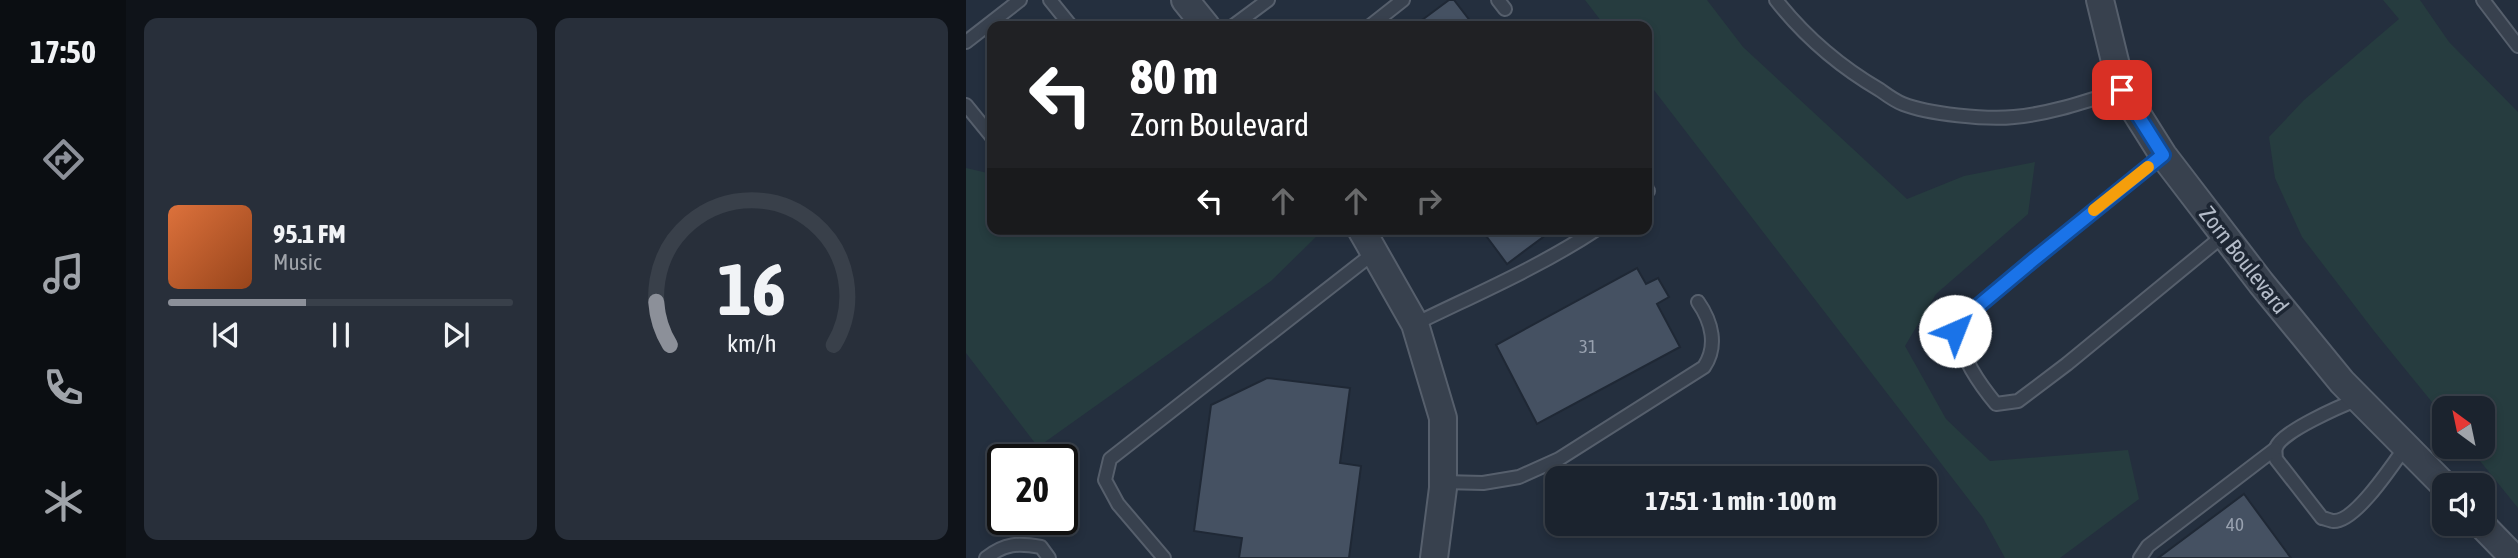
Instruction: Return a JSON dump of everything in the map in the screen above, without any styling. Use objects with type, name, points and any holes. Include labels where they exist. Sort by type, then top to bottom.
[{"type":"street","points":[[1185,0],[1202,21]]},
{"type":"street","name":"Zorn Boulevard","points":[[2100,0],[2122,90],[2163,155],[2342,382],[2432,473]]},
{"type":"street","points":[[1365,235],[1415,324],[1443,418],[1443,482],[1434,558]]},
{"type":"street","points":[[2493,536],[2514,558]]},
{"type":"lane","points":[[993,21],[1020,0]]},
{"type":"lane","points":[[1050,0],[1067,21]]},
{"type":"lane","points":[[1240,21],[1268,0]]},
{"type":"lane","points":[[1376,21],[1403,0]]},
{"type":"lane","points":[[1776,0],[1789,18],[1824,52],[1903,104],[1958,116],[2014,117],[2122,90]]},
{"type":"lane","points":[[2483,0],[2518,46]]},
{"type":"lane","points":[[966,42],[987,26]]},
{"type":"lane","points":[[966,105],[987,131]]},
{"type":"lane","points":[[2163,155],[1970,313],[1955,331],[1962,354],[1978,382],[1996,404],[2018,401],[2224,235]]},
{"type":"lane","points":[[1415,324],[1588,235]]},
{"type":"lane","points":[[1164,558],[1118,504],[1105,480],[1110,459],[1376,252]]},
{"type":"lane","points":[[1443,482],[1483,483],[1529,473],[1559,459],[1704,367],[1710,358],[1713,338],[1707,315],[1698,302]]},
{"type":"lane","points":[[2140,558],[2148,546],[2275,449],[2279,442],[2327,411],[2359,399]]},
{"type":"lane","points":[[2275,449],[2276,459],[2322,518],[2332,522],[2341,520],[2363,504],[2406,446]]},
{"type":"lane","points":[[986,558],[1015,543],[1041,547],[1049,558]]},
{"type":"green space","points":[[1585,0],[1707,0],[1743,47],[1907,199],[1964,176],[2035,162],[2028,214],[1936,294],[1905,346],[1946,419],[1990,461],[2128,450],[2139,499],[2060,558],[2005,558],[1983,518],[1652,88],[1652,21],[1601,21]]},
{"type":"green space","points":[[2383,0],[2420,0],[2449,42],[2518,112],[2518,508],[2495,479],[2495,473],[2490,473],[2478,459],[2496,458],[2496,396],[2432,396],[2432,402],[2302,237],[2275,178],[2269,137],[2304,100],[2399,19]]},
{"type":"green space","points":[[966,168],[987,173],[987,235],[1318,235],[1271,281],[1042,444],[1036,444],[966,353]]},
{"type":"building","points":[[1449,0],[1454,0],[1470,21],[1421,21]]},
{"type":"building","points":[[1485,235],[1546,235],[1507,264]]},
{"type":"building","points":[[1637,268],[1646,284],[1658,278],[1669,297],[1657,304],[1680,347],[1537,424],[1496,345]]},
{"type":"building","points":[[1267,378],[1350,388],[1340,463],[1361,466],[1349,558],[1239,558],[1242,538],[1194,531],[1211,405]]},
{"type":"building","points":[[2244,494],[2291,558],[2158,558]]},
{"type":"slow traffic","points":[[2094,210],[2148,167]]},
{"type":"route","points":[[1955,331],[1970,313],[2163,155],[2122,90]]}]
